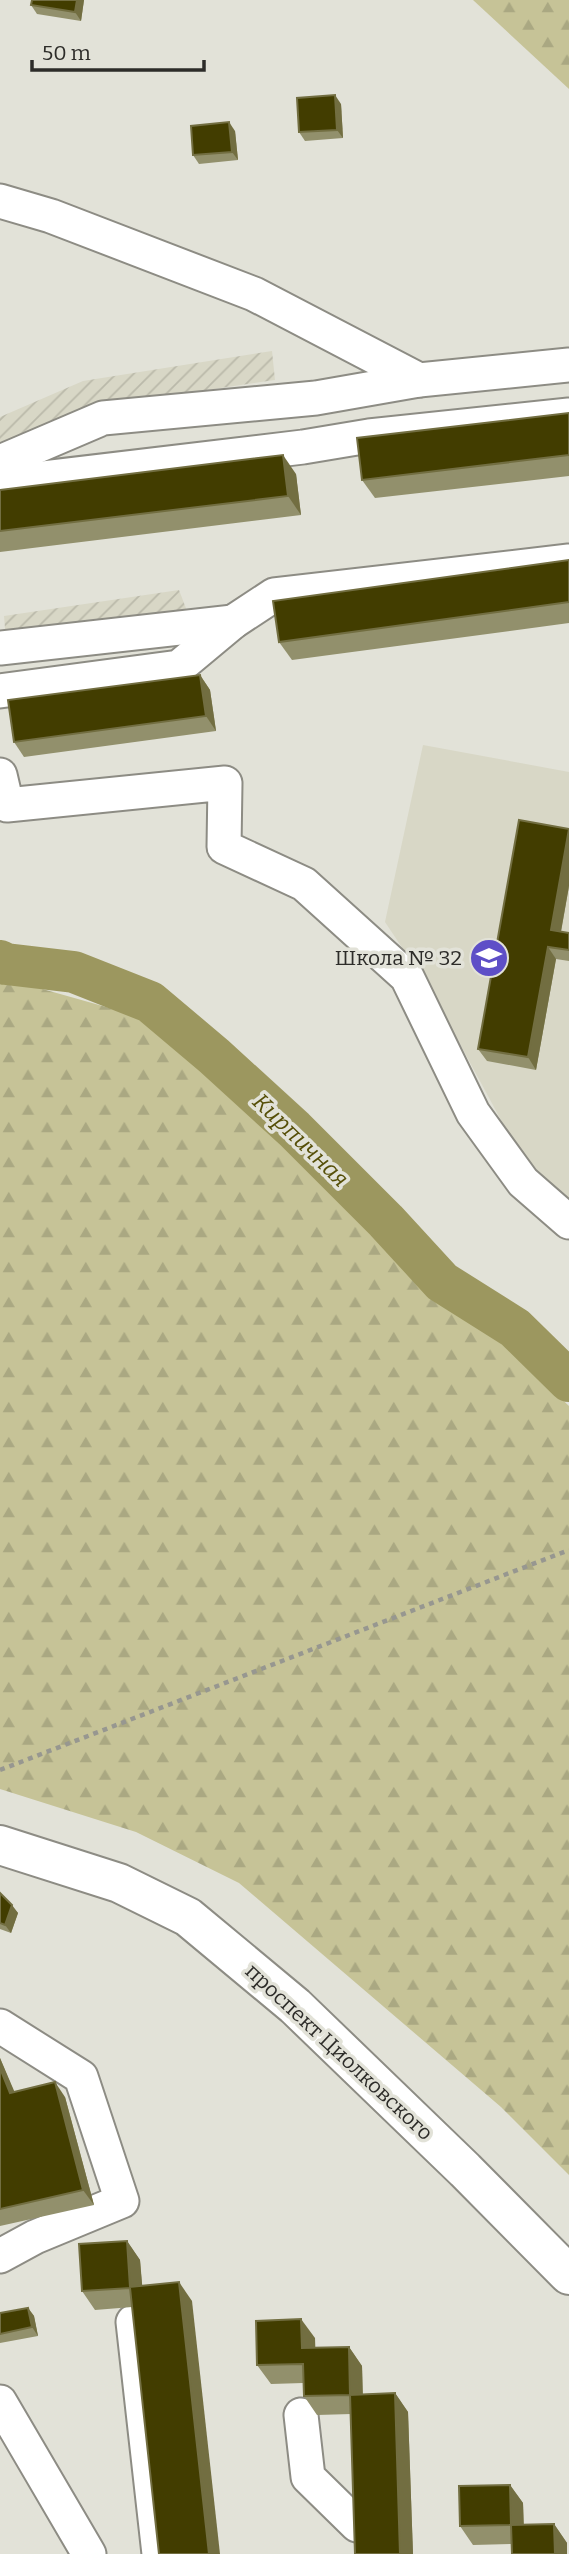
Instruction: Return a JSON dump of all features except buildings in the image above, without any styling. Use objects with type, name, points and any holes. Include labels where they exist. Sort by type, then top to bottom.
[{"type":"main road","name":"проспект Циолковского","points":[[0,1845],[119,1883],[188,1917],[295,2006],[569,2275]]},
{"type":"street","points":[[0,201],[51,216],[254,294],[419,380]]},
{"type":"street","points":[[0,462],[103,418],[316,398],[419,380],[569,365]]},
{"type":"street","points":[[0,483],[290,449],[369,436],[569,415]]},
{"type":"street","points":[[0,691],[179,667],[233,622],[274,595],[569,561]]},
{"type":"street","points":[[0,648],[233,622]]},
{"type":"street","points":[[0,775],[7,805],[225,783],[223,847],[304,884],[407,977],[472,1113],[523,1182],[569,1222]]},
{"type":"street","points":[[0,2026],[81,2077],[122,2201],[35,2237],[0,2256]]},
{"type":"street","points":[[133,2322],[159,2554]]},
{"type":"street","points":[[0,2402],[89,2554]]},
{"type":"street","points":[[301,2415],[308,2477],[357,2539]]},
{"type":"street","points":[[355,2476],[357,2539]]},
{"type":"path","points":[[0,1770],[569,1550]]},
{"type":"shaded area","points":[[272,351],[275,380],[99,406],[0,447],[0,417],[83,381]]},
{"type":"shaded area","points":[[179,590],[187,611],[6,640],[4,616]]},
{"type":"shaded area","name":"Школа № 32","points":[[423,745],[569,772],[569,1207],[529,1172],[433,994],[385,922]]},
{"type":"green space","points":[[473,0],[569,0],[569,89]]},
{"type":"green space","points":[[0,977],[138,1016],[228,1082],[569,1406],[569,2175],[501,2107],[239,1883],[136,1832],[0,1789]]},
{"type":"waterway","name":"Кирпичная","points":[[0,961],[74,972],[150,1002],[294,1129],[386,1221],[442,1282],[515,1328],[569,1381]]},
{"type":"place","name":"Школа № 32","points":[[489,958]]}]
